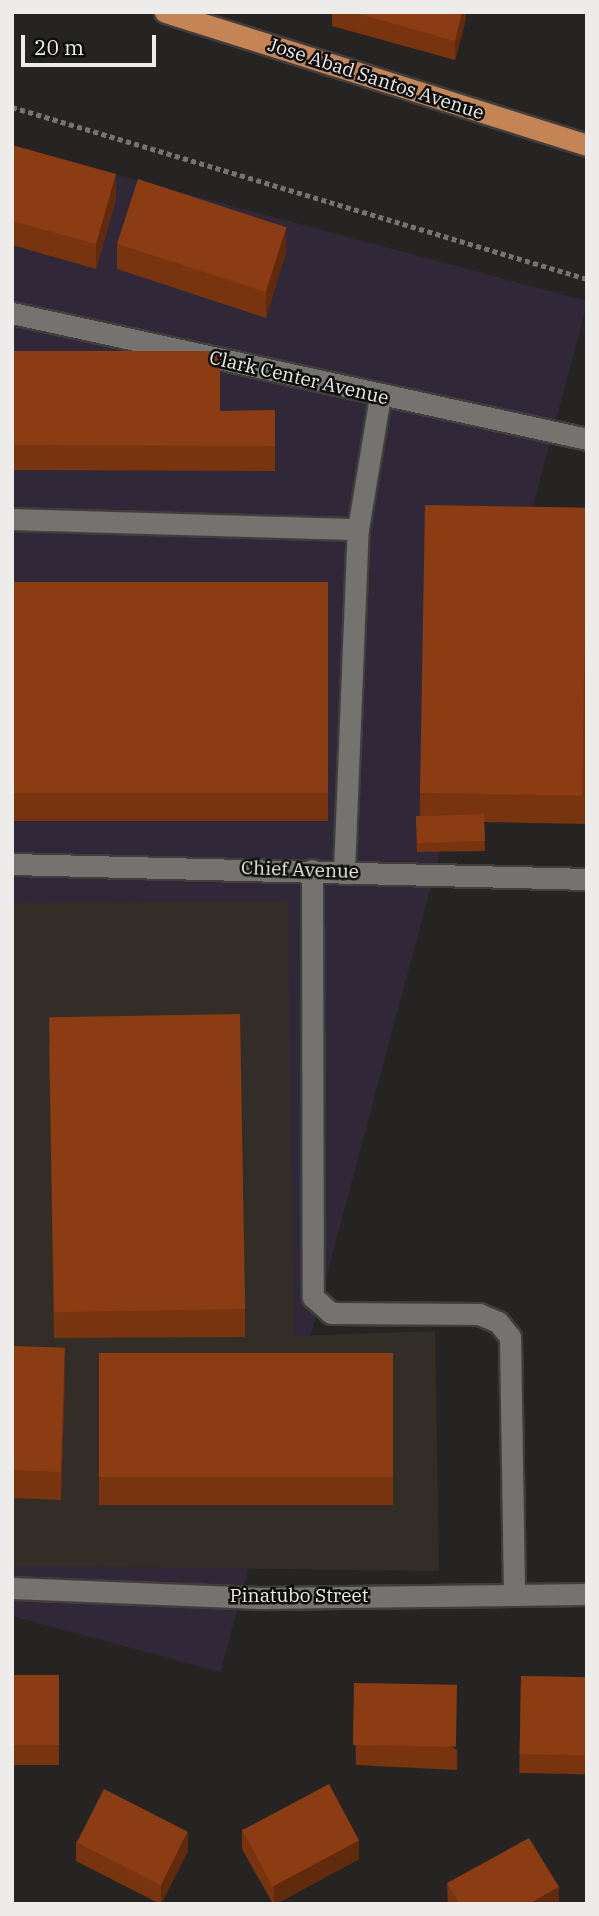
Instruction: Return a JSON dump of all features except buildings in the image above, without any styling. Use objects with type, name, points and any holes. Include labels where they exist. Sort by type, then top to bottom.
[{"type":"main road","name":"Jose Abad Santos Avenue","points":[[178,14],[587,145]]},
{"type":"street","name":"Clark Center Avenue","points":[[12,313],[380,396],[587,439]]},
{"type":"street","points":[[344,871],[358,529],[380,396]]},
{"type":"street","points":[[12,519],[358,529]]},
{"type":"street","name":"Chief Avenue","points":[[12,864],[587,879]]},
{"type":"street","points":[[312,870],[313,1297],[331,1313],[479,1314],[498,1321],[510,1337],[514,1595]]},
{"type":"street","name":"Pinatubo Street","points":[[12,1588],[260,1598],[587,1594]]},
{"type":"path","points":[[12,107],[587,279]]},
{"type":"shaded area","points":[[12,147],[587,301],[220,1672],[12,1616]]},
{"type":"shaded area","points":[[288,901],[294,1336],[435,1331],[439,1571],[12,1566],[12,903]]}]
